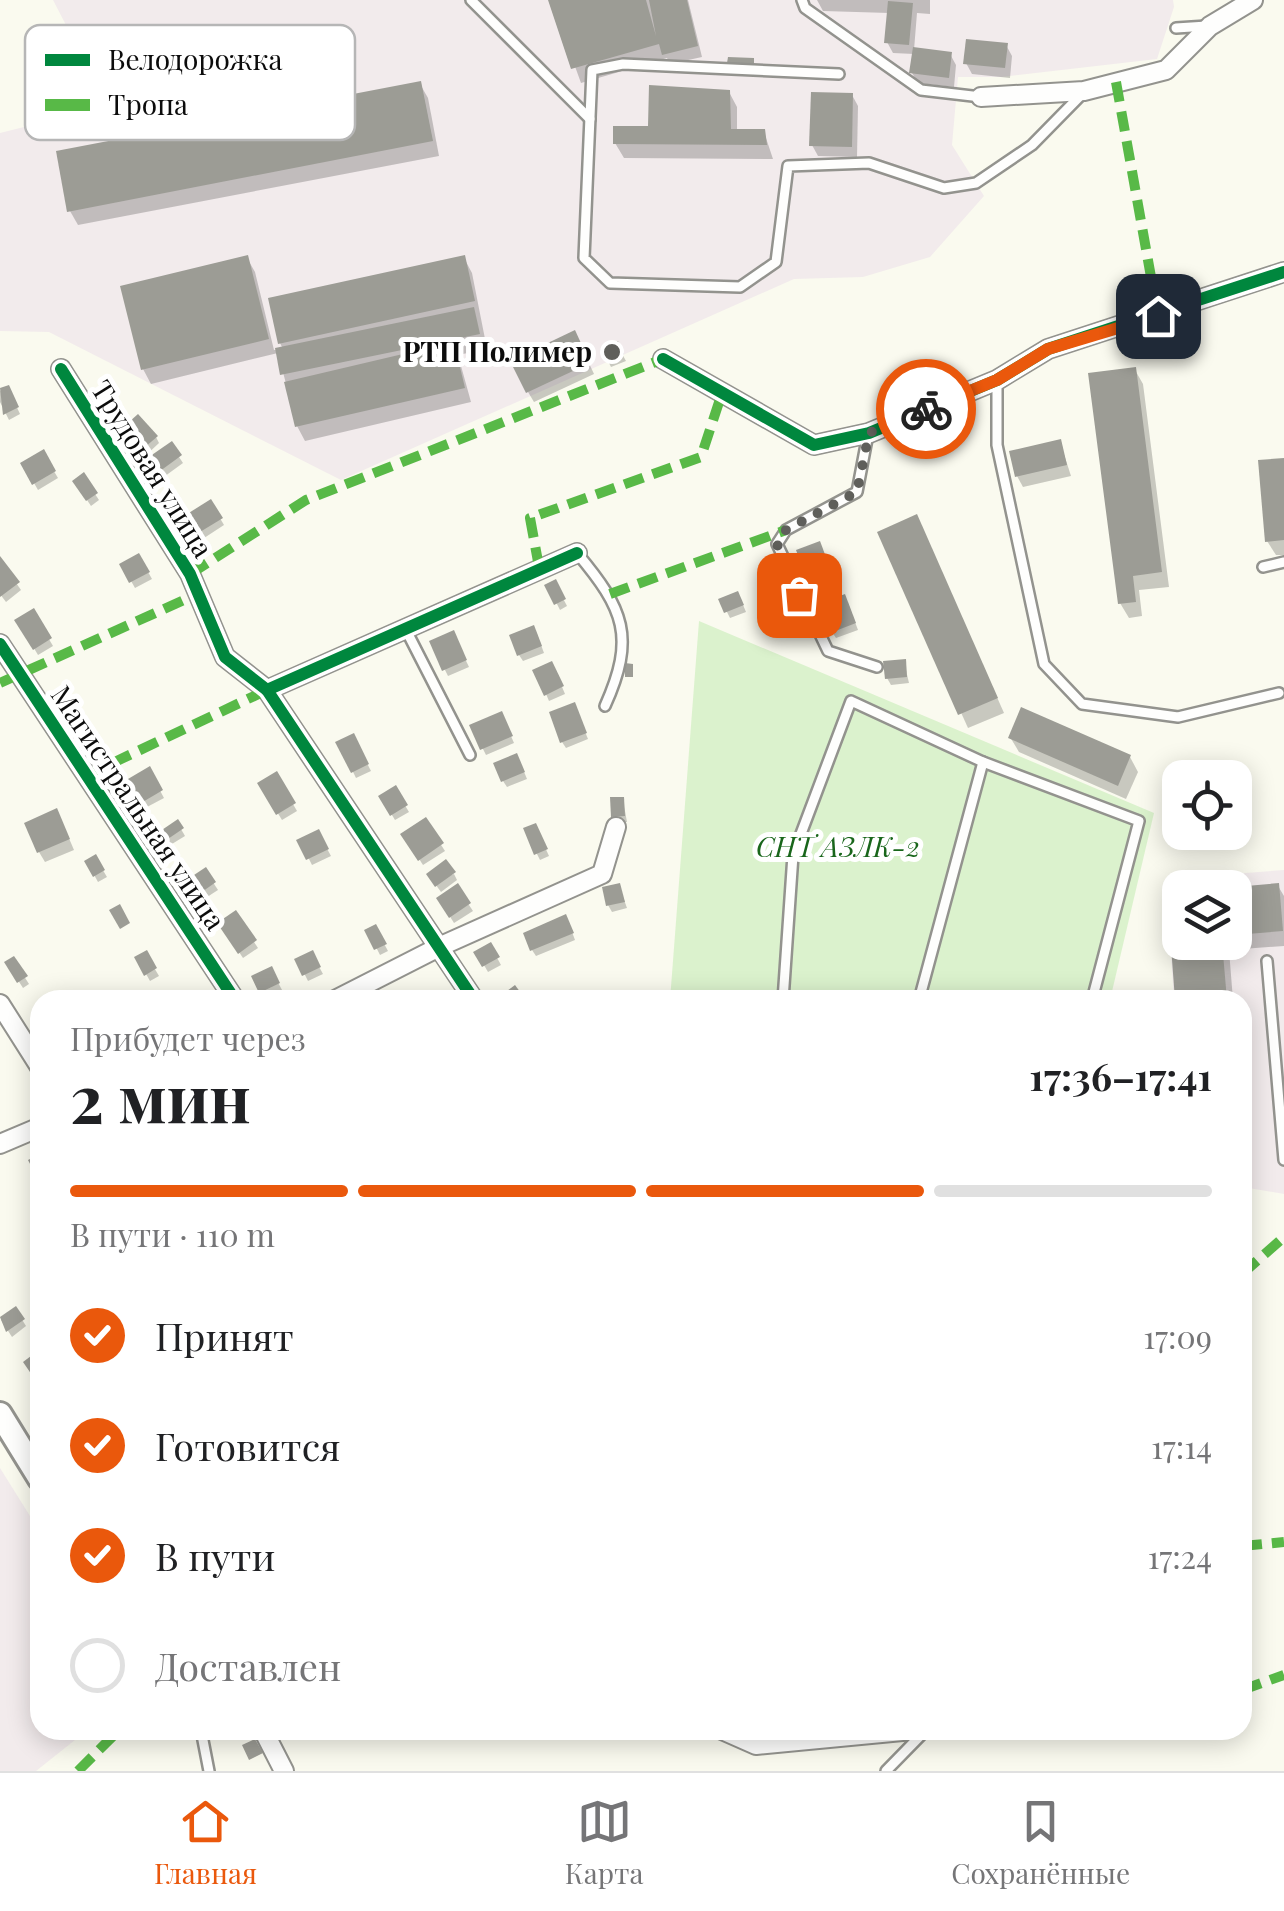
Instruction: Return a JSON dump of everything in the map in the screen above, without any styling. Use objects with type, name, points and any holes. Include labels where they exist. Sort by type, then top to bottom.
[{"type":"street","points":[[981,97],[1084,91],[1166,70],[1210,26],[1254,0]]},
{"type":"street","points":[[663,359],[814,446],[869,433],[997,380],[1048,349],[1284,272]]},
{"type":"street","name":"Трудовая улица","points":[[61,369],[190,574],[225,657],[266,690],[468,990]]},
{"type":"street","points":[[266,690],[577,554]]},
{"type":"street","name":"Магистральная улица","points":[[0,644],[228,990]]},
{"type":"street","points":[[355,990],[441,946],[602,874],[616,826]]},
{"type":"street","points":[[0,1004],[30,1051]]},
{"type":"street","points":[[0,1144],[30,1131]]},
{"type":"street","points":[[0,1414],[30,1463]]},
{"type":"street","points":[[268,1740],[284,1771]]},
{"type":"street","points":[[745,1740],[756,1745],[808,1740]]},
{"type":"lane","points":[[471,0],[590,119]]},
{"type":"lane","points":[[802,0],[805,8],[921,90],[981,97]]},
{"type":"lane","points":[[1176,28],[1210,26]]},
{"type":"lane","points":[[839,74],[623,64],[592,70],[584,258],[610,282],[740,287],[776,262],[788,166],[869,163],[944,188],[976,182],[1032,145],[1084,91]]},
{"type":"lane","points":[[997,380],[997,445],[1044,664],[1082,704],[1178,717],[1279,693]]},
{"type":"lane","points":[[869,433],[857,492],[786,530],[777,544],[828,652],[877,667]]},
{"type":"lane","points":[[577,554],[610,594],[625,640],[622,669],[605,706]]},
{"type":"lane","points":[[1263,567],[1284,562]]},
{"type":"lane","points":[[406,630],[470,755]]},
{"type":"lane","points":[[785,990],[792,855],[852,701],[983,762],[1140,821],[1095,990]]},
{"type":"lane","points":[[922,990],[983,762]]},
{"type":"lane","points":[[1267,961],[1284,1160]]},
{"type":"lane","points":[[203,1740],[209,1771]]},
{"type":"lane","points":[[886,1771],[916,1740]]},
{"type":"shaded area","points":[[53,0],[1173,0],[1174,7],[1157,59],[1001,77],[958,77],[952,145],[984,196],[930,257],[863,277],[794,279],[341,480],[49,332],[0,331],[0,133],[25,127],[25,140],[355,140],[355,25],[66,25]]},
{"type":"shaded area","points":[[1284,870],[1284,1194],[1252,1189],[1252,990],[1173,990],[1171,960],[1252,960],[1252,872]]},
{"type":"shaded area","points":[[0,1468],[30,1516],[30,1740],[75,1740],[36,1771],[0,1771]]},
{"type":"green space","name":"СНТ АЗЛК-2","points":[[699,621],[1154,813],[1112,990],[671,990]]},
{"type":"building","points":[[548,0],[646,0],[656,36],[649,0],[687,0],[698,46],[662,55],[659,44],[571,69]]},
{"type":"building","points":[[888,1],[913,3],[909,45],[884,43]]},
{"type":"building","points":[[966,39],[1008,43],[1005,68],[963,64]]},
{"type":"building","points":[[913,47],[952,52],[949,78],[909,73]]},
{"type":"building","points":[[728,57],[754,58],[754,64],[727,63]]},
{"type":"building","points":[[421,81],[433,141],[67,212],[56,151],[113,140],[355,140],[355,94]]},
{"type":"building","points":[[649,85],[730,90],[731,129],[765,129],[767,145],[613,144],[613,126],[648,126]]},
{"type":"building","points":[[811,92],[853,93],[852,147],[809,146]]},
{"type":"building","points":[[248,255],[269,339],[141,370],[120,286]]},
{"type":"building","points":[[465,255],[475,301],[278,344],[268,298]]},
{"type":"building","points":[[474,307],[480,334],[280,375],[275,348]]},
{"type":"building","points":[[575,330],[590,363],[526,393],[510,361]]},
{"type":"building","name":"РТП Полимер","points":[[618,341],[624,354],[606,362],[600,350]]},
{"type":"building","points":[[454,342],[465,388],[295,427],[284,382]]},
{"type":"building","points":[[1136,367],[1162,572],[1133,576],[1136,602],[1118,604],[1088,373]]},
{"type":"building","points":[[9,385],[19,407],[3,415],[0,388]]},
{"type":"building","points":[[138,414],[158,436],[138,453],[119,431]]},
{"type":"building","points":[[1061,439],[1067,465],[1015,477],[1009,451]]},
{"type":"building","points":[[172,441],[182,455],[156,474],[146,459]]},
{"type":"building","points":[[44,449],[56,471],[32,485],[20,463]]},
{"type":"building","points":[[1284,458],[1284,540],[1265,542],[1258,460]]},
{"type":"building","points":[[84,472],[98,493],[86,501],[72,481]]},
{"type":"building","points":[[211,499],[223,518],[195,535],[184,516]]},
{"type":"building","points":[[917,514],[998,698],[958,715],[877,532]]},
{"type":"building","points":[[820,541],[833,576],[809,585],[796,550]]},
{"type":"building","points":[[139,553],[150,572],[129,583],[119,564]]},
{"type":"building","points":[[0,556],[20,582],[0,597]]},
{"type":"building","points":[[556,579],[566,599],[554,605],[544,585]]},
{"type":"building","points":[[738,591],[744,605],[724,613],[718,599]]},
{"type":"building","points":[[845,594],[856,623],[830,633],[819,604]]},
{"type":"building","points":[[34,608],[52,638],[33,650],[14,620]]},
{"type":"building","points":[[534,625],[542,646],[517,656],[509,635]]},
{"type":"building","points":[[454,630],[467,660],[442,671],[429,641]]},
{"type":"building","points":[[906,659],[907,677],[885,679],[883,661]]},
{"type":"building","points":[[552,661],[564,686],[544,696],[532,670]]},
{"type":"building","points":[[625,663],[633,664],[633,677],[625,677]]},
{"type":"building","points":[[575,702],[587,733],[560,743],[549,712]]},
{"type":"building","points":[[1021,707],[1131,755],[1118,786],[1008,738]]},
{"type":"building","points":[[502,711],[513,736],[480,750],[469,725]]},
{"type":"building","points":[[354,733],[369,764],[351,773],[335,742]]},
{"type":"building","points":[[517,753],[525,772],[501,782],[493,763]]},
{"type":"building","points":[[150,766],[163,790],[141,803],[128,779]]},
{"type":"building","points":[[277,771],[296,803],[276,815],[257,783]]},
{"type":"building","points":[[396,785],[408,805],[390,816],[378,796]]},
{"type":"building","points":[[610,797],[624,797],[625,816],[611,817]]},
{"type":"building","points":[[57,808],[70,839],[37,853],[24,823]]},
{"type":"building","points":[[426,817],[444,843],[418,861],[400,834]]},
{"type":"building","points":[[178,819],[184,828],[162,843],[156,834]]},
{"type":"building","points":[[536,823],[548,849],[534,855],[523,828]]},
{"type":"building","points":[[319,829],[329,849],[306,860],[296,840]]},
{"type":"building","points":[[96,854],[105,870],[93,877],[84,861]]},
{"type":"building","points":[[446,859],[456,872],[435,887],[426,874]]},
{"type":"building","points":[[206,867],[216,882],[199,894],[188,879]]},
{"type":"building","points":[[458,883],[471,903],[449,918],[436,898]]},
{"type":"building","points":[[620,883],[625,902],[606,906],[602,887]]},
{"type":"building","points":[[1279,883],[1283,931],[1252,934],[1252,885]]},
{"type":"building","points":[[120,904],[130,923],[120,929],[109,910]]},
{"type":"building","points":[[236,910],[257,940],[238,954],[217,923]]},
{"type":"building","points":[[566,914],[574,933],[530,951],[523,933]]},
{"type":"building","points":[[376,924],[387,944],[374,950],[364,930]]},
{"type":"building","points":[[491,942],[500,957],[482,967],[473,952]]},
{"type":"building","points":[[147,950],[157,968],[144,976],[134,957]]},
{"type":"building","points":[[313,950],[321,967],[302,976],[294,959]]},
{"type":"building","points":[[14,956],[28,976],[17,983],[4,962]]},
{"type":"building","points":[[1172,960],[1224,960],[1226,990],[1174,990]]},
{"type":"building","points":[[272,966],[280,983],[258,990],[251,976]]},
{"type":"building","points":[[16,1306],[25,1319],[6,1332],[0,1317]]},
{"type":"building","points":[[256,1740],[263,1753],[249,1760],[242,1745]]},
{"type":"marked path","points":[[1116,82],[1158,316]]},
{"type":"marked path","points":[[190,574],[306,500],[663,359]]},
{"type":"marked path","points":[[539,567],[530,518],[701,457],[723,390]]},
{"type":"marked path","points":[[610,594],[786,530]]},
{"type":"marked path","points":[[0,683],[195,595]]},
{"type":"marked path","points":[[85,776],[267,690]]},
{"type":"marked path","points":[[1252,1265],[1284,1237]]},
{"type":"marked path","points":[[1252,1545],[1284,1542]]},
{"type":"marked path","points":[[1252,1686],[1284,1675]]},
{"type":"marked path","points":[[78,1771],[109,1740]]},
{"type":"cycle path","points":[[663,359],[814,445],[869,433],[997,380],[1048,349],[1284,272]]},
{"type":"cycle path","points":[[61,369],[190,574],[225,657],[267,690],[467,990]]},
{"type":"cycle path","points":[[267,690],[577,553]]},
{"type":"cycle path","points":[[0,644],[228,990]]},
{"type":"way so far","points":[[799,595],[777,544],[786,530],[857,492],[869,433],[926,409]]},
{"type":"place","name":"РТП Полимер","points":[[612,352]]},
{"type":"route","points":[[926,409],[997,380],[1048,349],[1158,316]]}]
